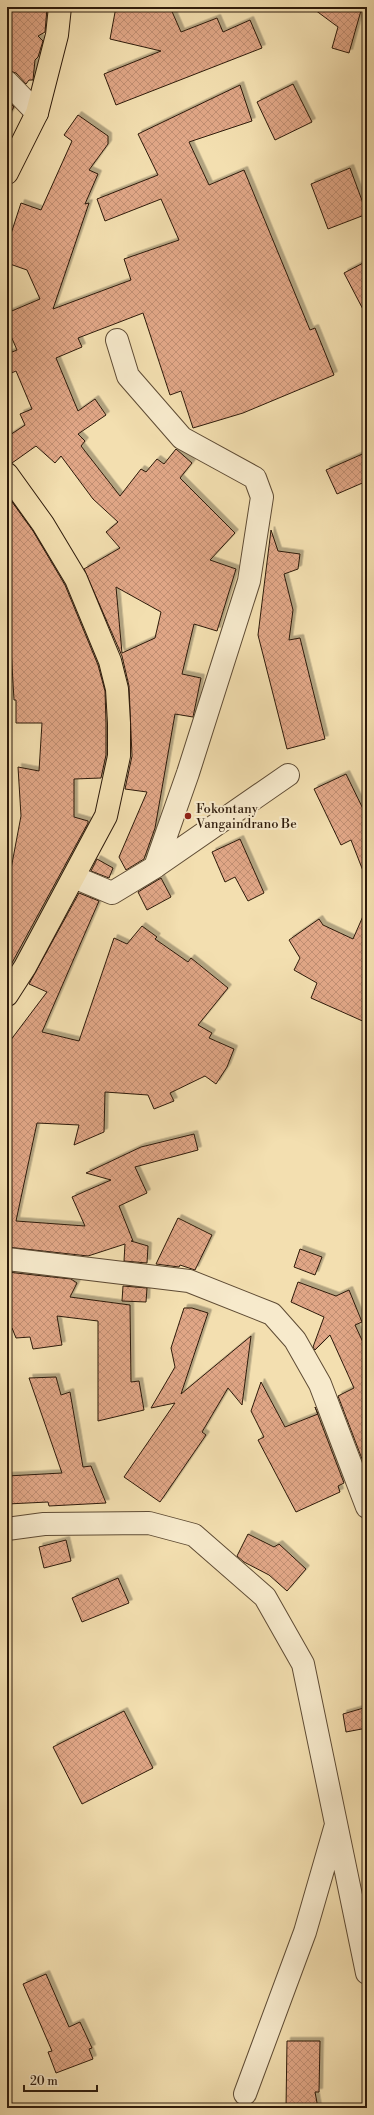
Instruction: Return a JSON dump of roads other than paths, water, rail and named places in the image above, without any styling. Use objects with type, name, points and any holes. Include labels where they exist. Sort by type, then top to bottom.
[{"type":"main road","points":[[7,173],[37,113],[57,35],[60,7]]},
{"type":"main road","points":[[7,474],[43,524],[76,578],[110,661],[117,689],[119,756],[106,816],[25,967],[7,995]]},
{"type":"street","points":[[7,82],[37,113]]},
{"type":"street","points":[[117,340],[128,376],[182,438],[255,478],[262,497],[249,581],[188,773],[155,867]]},
{"type":"street","points":[[74,877],[112,893],[155,867],[288,775]]},
{"type":"street","points":[[7,1259],[189,1281],[272,1314],[295,1340],[320,1384],[367,1507]]},
{"type":"street","points":[[7,1528],[44,1524],[149,1523],[194,1535],[265,1597],[303,1664],[367,1973]]},
{"type":"street","points":[[245,2094],[305,1932],[336,1824]]},
{"type":"place","name":"Fokontany Vangaindrano Be","points":[[188,816]]}]
